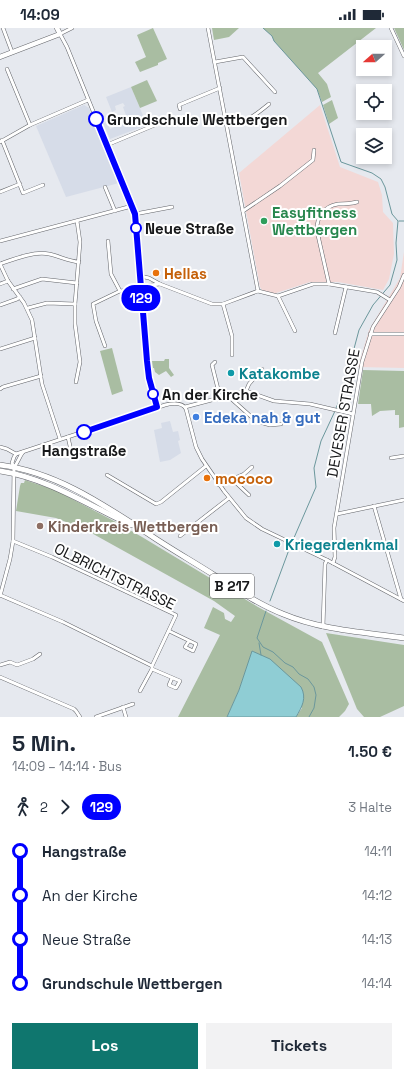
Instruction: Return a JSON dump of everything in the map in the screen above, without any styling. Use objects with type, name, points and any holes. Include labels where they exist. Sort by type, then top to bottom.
[{"type":"main road","name":"B 217","points":[[0,465],[14,467],[49,478],[75,489],[120,515],[256,601],[282,614],[323,626],[351,632],[404,638]]},
{"type":"main road","name":"B 217","points":[[0,471],[58,488],[148,534]]},
{"type":"street","points":[[3,28],[12,52]]},
{"type":"street","points":[[57,28],[135,214],[149,378],[157,407]]},
{"type":"street","points":[[0,57],[72,28]]},
{"type":"street","points":[[208,28],[258,291]]},
{"type":"street","points":[[391,28],[404,56]]},
{"type":"street","points":[[215,62],[243,57],[275,92]]},
{"type":"street","points":[[7,69],[30,125]]},
{"type":"street","points":[[180,109],[179,105],[220,88]]},
{"type":"street","points":[[43,185],[24,193],[1,141],[30,125],[88,100]]},
{"type":"street","points":[[227,125],[240,123],[249,119],[269,104]]},
{"type":"street","points":[[107,145],[162,122]]},
{"type":"street","points":[[243,212],[313,160],[314,150]]},
{"type":"street","points":[[0,192],[20,184]]},
{"type":"street","points":[[105,187],[115,211]]},
{"type":"street","points":[[330,284],[317,231],[317,225],[321,214],[329,207],[357,202]]},
{"type":"street","points":[[0,241],[132,206]]},
{"type":"street","points":[[135,214],[172,207]]},
{"type":"street","points":[[76,382],[80,362],[75,324],[80,236],[77,221]]},
{"type":"street","points":[[108,241],[111,274],[120,290]]},
{"type":"street","points":[[60,439],[44,392],[32,320],[28,308],[8,282],[0,264],[23,257],[48,254],[62,259],[79,262]]},
{"type":"street","name":"DEVESER STRASSE","points":[[333,563],[335,557],[334,528],[362,362],[370,334],[399,287],[404,275]]},
{"type":"street","points":[[140,276],[149,278],[201,301],[212,304],[223,304],[258,291],[278,296],[313,284],[330,284],[380,293],[390,300]]},
{"type":"street","points":[[13,289],[42,279],[77,283]]},
{"type":"street","points":[[0,284],[8,282]]},
{"type":"street","points":[[105,346],[96,321],[93,304],[120,290],[160,284]]},
{"type":"street","points":[[335,332],[346,287]]},
{"type":"street","points":[[278,296],[295,331]]},
{"type":"street","points":[[0,305],[20,297]]},
{"type":"street","points":[[28,308],[47,303],[75,304]]},
{"type":"street","points":[[223,304],[232,336],[232,355]]},
{"type":"street","points":[[370,334],[404,334]]},
{"type":"street","points":[[0,349],[35,338]]},
{"type":"street","points":[[215,362],[212,365],[220,397]]},
{"type":"street","points":[[246,391],[249,384],[262,369]]},
{"type":"street","points":[[0,389],[41,376]]},
{"type":"street","points":[[185,407],[187,405],[246,391],[274,401],[303,403],[353,414]]},
{"type":"street","points":[[228,396],[256,422],[270,425],[281,424]]},
{"type":"street","points":[[0,447],[16,454],[157,407],[170,404],[179,404],[185,407],[196,447],[206,466],[219,485],[246,518],[262,528],[333,563],[402,600]]},
{"type":"street","points":[[68,437],[72,455]]},
{"type":"street","points":[[14,467],[18,464],[18,460],[23,452]]},
{"type":"street","points":[[16,454],[12,463],[14,467],[13,541],[10,560],[0,595],[63,622],[172,678]]},
{"type":"street","points":[[391,458],[404,456]]},
{"type":"street","points":[[107,475],[156,504],[161,502],[206,466]]},
{"type":"street","points":[[219,485],[244,474],[252,467]]},
{"type":"street","points":[[232,479],[249,495]]},
{"type":"street","points":[[180,536],[229,498]]},
{"type":"street","points":[[337,514],[404,500]]},
{"type":"street","points":[[374,506],[402,600]]},
{"type":"street","name":"OLBRICHTSTRASSE","points":[[13,541],[52,557],[176,615],[140,691]]},
{"type":"street","points":[[323,626],[325,564],[327,560]]},
{"type":"street","points":[[169,631],[189,641]]},
{"type":"street","points":[[0,666],[10,662],[17,665],[33,660],[40,654]]},
{"type":"street","points":[[0,677],[74,709],[80,717]]},
{"type":"street","points":[[96,717],[133,704]]},
{"type":"street","points":[[123,707],[126,717]]},
{"type":"shaded area","points":[[131,87],[147,125],[110,139],[99,114],[101,114],[104,123],[107,122],[110,129],[128,121],[123,103],[115,106],[116,110],[112,112],[106,97]]},
{"type":"shaded area","name":"Grundschule Wettbergen","points":[[84,105],[89,108],[119,183],[66,197],[36,126]]},
{"type":"shaded area","points":[[320,105],[340,167],[378,182],[382,195],[383,212],[393,223],[394,254],[389,279],[383,290],[338,282],[310,282],[273,294],[262,290],[260,287],[239,173]]},
{"type":"shaded area","points":[[404,252],[404,368],[358,367],[369,330],[400,278]]},
{"type":"shaded area","points":[[170,421],[173,432],[178,431],[180,440],[178,441],[181,453],[170,460],[160,462],[154,430],[162,428],[161,423]]},
{"type":"green space","points":[[153,28],[167,59],[158,63],[158,65],[140,72],[135,62],[146,57],[137,35]]},
{"type":"green space","points":[[212,28],[239,28],[229,37],[214,40]]},
{"type":"green space","points":[[263,28],[376,28],[361,40],[356,40],[356,44],[318,73],[327,84],[331,97],[322,102],[317,89],[274,41],[272,36]]},
{"type":"green space","points":[[394,28],[404,28],[404,50]]},
{"type":"green space","points":[[147,80],[157,101],[140,108],[131,87]]},
{"type":"green space","points":[[332,100],[338,118],[329,124],[323,105]]},
{"type":"green space","points":[[112,348],[123,391],[112,395],[100,351]]},
{"type":"green space","points":[[165,359],[169,359],[169,368],[174,375],[171,377],[166,371],[159,375],[153,368],[152,361],[164,361]]},
{"type":"green space","points":[[363,370],[404,371],[404,427],[399,428],[399,415],[395,415],[395,410],[380,411],[372,416],[371,404],[358,404]]},
{"type":"green space","points":[[25,480],[55,490],[114,521],[258,607],[322,642],[349,704],[345,711],[339,717],[296,717],[302,708],[253,651],[239,690],[227,717],[178,717],[220,635],[204,628],[213,607],[224,613],[225,619],[231,622],[235,616],[214,601],[86,530],[56,518],[16,511],[20,486]]},
{"type":"green space","points":[[326,633],[404,645],[404,706],[380,717],[364,717],[357,709]]},
{"type":"water","points":[[252,651],[270,659],[301,687],[304,699],[296,717],[227,717],[239,690]]},
{"type":"waterway","points":[[263,28],[272,36],[274,41],[317,89],[341,162],[372,173],[381,179],[385,187],[392,214],[398,221],[396,243],[397,260],[390,285],[373,305],[359,330],[344,386]]},
{"type":"waterway","points":[[399,221],[404,221]]},
{"type":"waterway","points":[[336,408],[343,392]]},
{"type":"waterway","points":[[270,601],[290,547],[316,487],[314,468],[321,441],[335,411]]},
{"type":"waterway","points":[[266,611],[257,638],[263,647],[273,652],[285,663],[293,667],[299,674],[308,679],[314,687],[316,695],[314,708],[309,717]]},
{"type":"waterway","points":[[259,643],[261,655]]},
{"type":"bus line","name":"129","points":[[84,432],[157,407],[149,378],[147,361],[135,214],[96,119]]},
{"type":"place","name":"Grundschule Wettbergen","points":[[96,119]]},
{"type":"place","name":"Easyfitness Wettbergen","points":[[264,221]]},
{"type":"place","name":"Neue Straße","points":[[136,228]]},
{"type":"place","name":"Hellas","points":[[156,273]]},
{"type":"place","name":"Katakombe","points":[[231,373]]},
{"type":"place","name":"An der Kirche","points":[[153,394]]},
{"type":"place","name":"Edeka nah & gut","points":[[196,417]]},
{"type":"place","name":"Hangstraße","points":[[84,432]]},
{"type":"place","name":"mococo","points":[[207,478]]},
{"type":"place","name":"Kinderkreis Wettbergen","points":[[40,526]]},
{"type":"place","name":"Kriegerdenkmal","points":[[277,544]]}]
